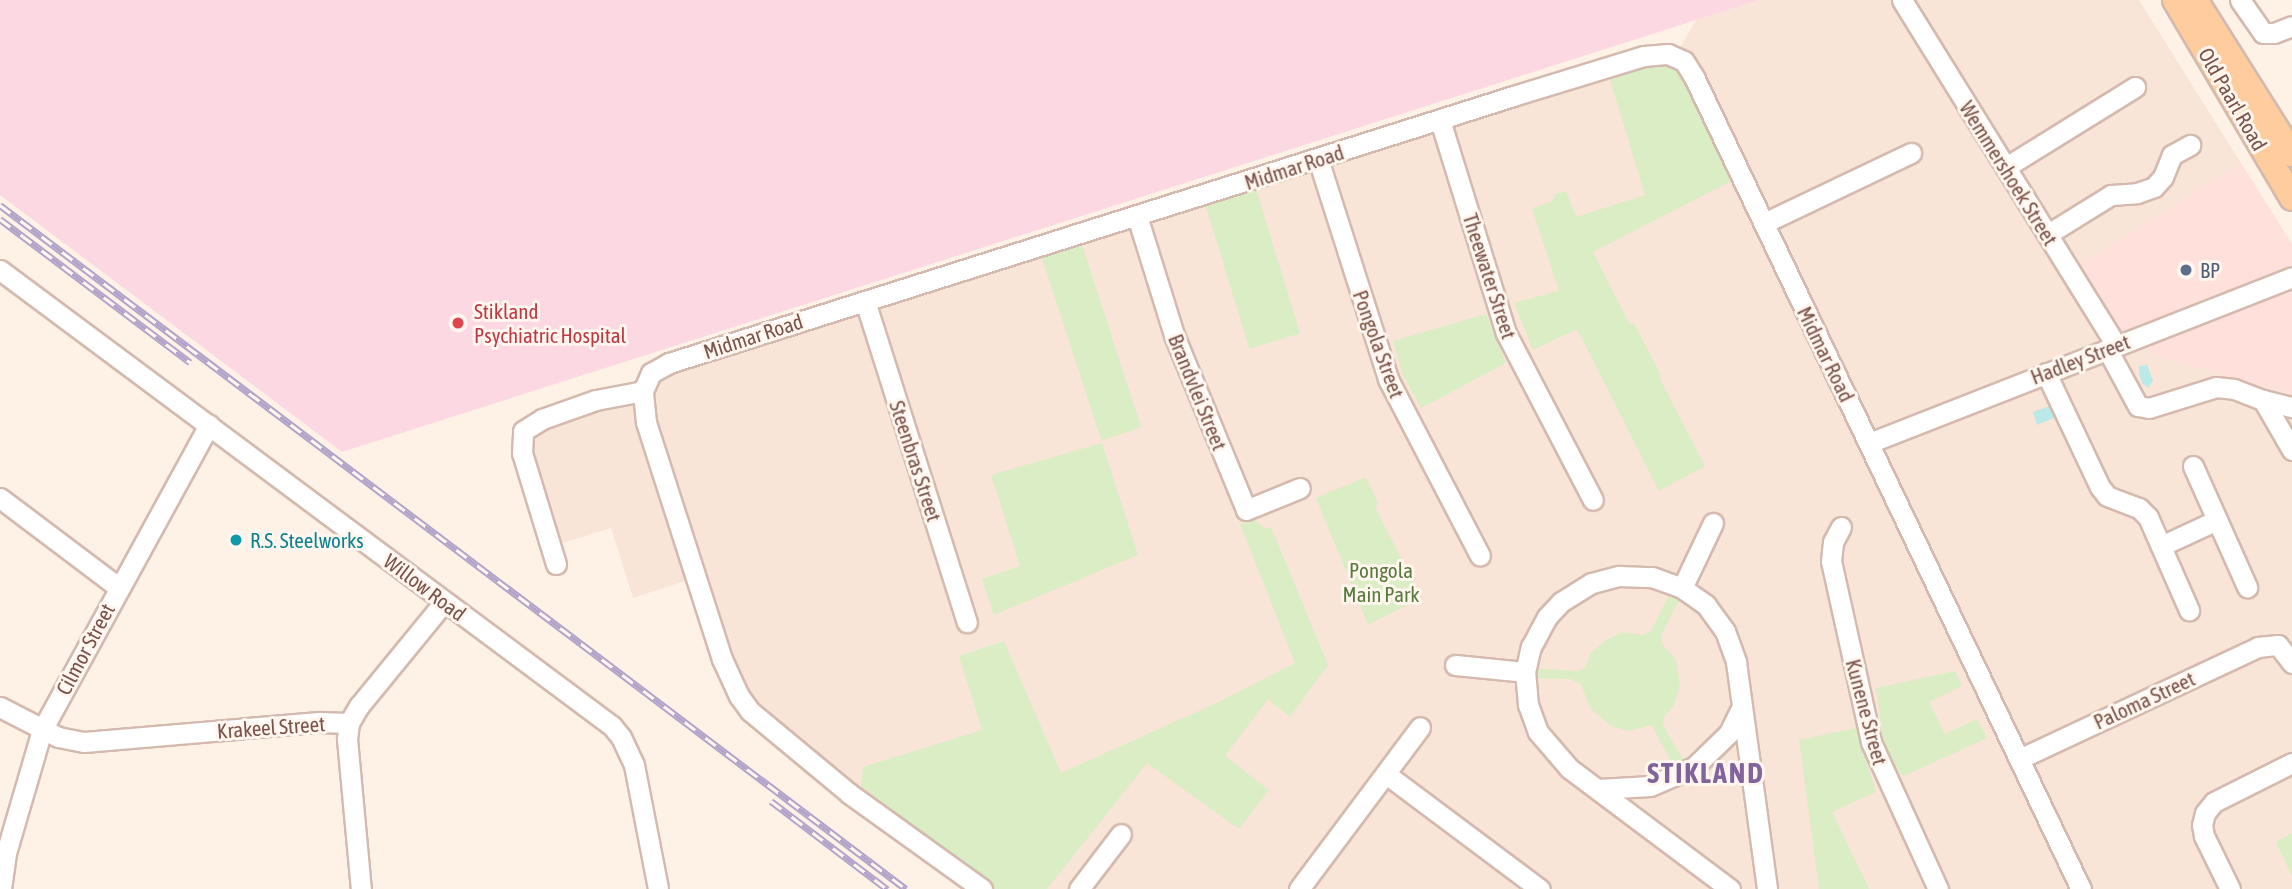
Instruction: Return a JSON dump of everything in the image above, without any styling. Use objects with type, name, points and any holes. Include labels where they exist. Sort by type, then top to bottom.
[{"type":"main road","name":"Old Paarl Road","points":[[2175,0],[2292,198]]},
{"type":"main road","name":"Old Paarl Road","points":[[2195,0],[2292,154]]},
{"type":"street","name":"Wemmershoek Street","points":[[1902,0],[2048,234],[2111,347],[2132,398],[2143,408],[2217,387],[2234,389],[2263,400]]},
{"type":"street","points":[[2240,0],[2263,33],[2274,33],[2292,26]]},
{"type":"street","name":"Midmar Road","points":[[643,391],[652,373],[662,365],[1644,56],[1675,56],[1684,61],[1694,77],[2081,889]]},
{"type":"street","points":[[2006,167],[2135,87]]},
{"type":"street","name":"Theewater Street","points":[[1440,120],[1506,333],[1593,500]]},
{"type":"street","points":[[2048,234],[2111,195],[2137,193],[2154,187],[2163,177],[2172,155],[2190,145]]},
{"type":"street","points":[[1764,223],[1910,153]]},
{"type":"street","name":"Pongola Street","points":[[1318,159],[1388,379],[1480,556]]},
{"type":"street","name":"Brandvlei Street","points":[[1138,216],[1174,335],[1246,510],[1300,488]]},
{"type":"street","name":"Willow Road","points":[[0,270],[579,701],[621,737],[634,765],[658,889]]},
{"type":"street","name":"Hadley Street","points":[[1869,443],[2292,276]]},
{"type":"street","name":"Steenbras Street","points":[[865,301],[967,622]]},
{"type":"street","points":[[2046,373],[2100,487],[2112,498],[2143,511],[2189,610]]},
{"type":"street","points":[[556,564],[522,453],[523,431],[542,419],[596,400],[643,391],[646,422],[722,659],[739,696],[750,711],[850,794],[982,889]]},
{"type":"street","points":[[2263,400],[2292,407]]},
{"type":"street","points":[[2263,400],[2292,450]]},
{"type":"street","name":"Cilmor Street","points":[[1,889],[6,853],[42,730],[209,425]]},
{"type":"street","points":[[2193,466],[2248,587]]},
{"type":"street","points":[[0,498],[118,587]]},
{"type":"street","points":[[2161,546],[2217,520]]},
{"type":"street","points":[[1682,588],[1713,523]]},
{"type":"street","name":"Kunene Street","points":[[1841,527],[1833,542],[1831,561],[1871,742],[1938,889]]},
{"type":"street","points":[[1730,889],[1569,768],[1538,732],[1528,705],[1525,672],[1539,630],[1547,617],[1572,594],[1592,583],[1619,576],[1652,577],[1682,588],[1706,606],[1725,631],[1736,662],[1740,710],[1767,889]]},
{"type":"street","name":"Krakeel Street","points":[[0,708],[42,730],[84,742],[319,722],[349,723],[359,706],[444,602]]},
{"type":"street","name":"Paloma Street","points":[[2019,759],[2252,649],[2278,645],[2292,663]]},
{"type":"street","points":[[1455,664],[1525,672]]},
{"type":"street","points":[[1597,789],[1626,790],[1650,786],[1694,767],[1729,733],[1740,710]]},
{"type":"street","points":[[349,723],[347,739],[361,889]]},
{"type":"street","points":[[1299,889],[1420,727]]},
{"type":"street","points":[[2230,889],[2204,836],[2202,825],[2205,813],[2214,802],[2292,762]]},
{"type":"street","points":[[1385,774],[1540,889]]},
{"type":"street","points":[[1079,889],[1121,834]]},
{"type":"shaded area","name":"Stikland Psychiatric Hospital","points":[[0,0],[1759,0],[342,452],[0,195]]},
{"type":"shaded area","points":[[1759,0],[2139,0],[2241,163],[2070,270],[2146,338],[2152,355],[2292,394],[2292,889],[978,889],[750,712],[694,578],[633,598],[611,528],[550,547],[523,430],[642,389],[650,372],[1676,55],[1696,20]]},
{"type":"shaded area","points":[[2241,163],[2292,244],[2292,394],[2152,355],[2146,338],[2116,348],[2070,270]]},
{"type":"green space","points":[[1652,62],[1668,64],[1685,77],[1733,176],[1731,181],[1593,252],[1630,325],[1634,324],[1661,375],[1659,377],[1705,466],[1659,491],[1577,329],[1533,350],[1514,303],[1559,291],[1532,208],[1552,202],[1555,194],[1566,191],[1576,217],[1645,195],[1609,76]]},
{"type":"green space","points":[[1255,186],[1300,333],[1249,349],[1204,201]]},
{"type":"green space","points":[[1081,242],[1141,427],[1101,440],[1041,255]]},
{"type":"green space","points":[[1486,314],[1506,363],[1421,408],[1403,375],[1393,341]]},
{"type":"green space","points":[[1102,443],[1138,555],[994,615],[982,579],[1020,566],[991,475]]},
{"type":"green space","name":"Pongola Main Park","points":[[1366,477],[1378,503],[1375,507],[1421,598],[1368,625],[1316,498]]},
{"type":"green space","points":[[1255,520],[1265,529],[1271,527],[1328,665],[1290,717],[1268,699],[1225,756],[1269,790],[1239,829],[1147,763],[1047,889],[995,889],[861,786],[863,767],[982,730],[959,656],[1004,641],[1061,773],[1212,705],[1295,663],[1240,524]]},
{"type":"green space","points":[[1668,587],[1685,601],[1678,602],[1661,636],[1662,644],[1676,660],[1680,685],[1674,705],[1664,717],[1663,725],[1682,758],[1689,760],[1672,773],[1673,764],[1651,725],[1629,731],[1611,726],[1590,708],[1581,684],[1570,679],[1530,678],[1531,668],[1577,671],[1585,668],[1590,654],[1606,640],[1623,632],[1643,635],[1651,631],[1668,597]]},
{"type":"green space","points":[[1955,671],[1962,686],[1929,702],[1945,734],[1977,719],[1987,738],[1904,776],[1895,770],[1884,744],[1876,688]]},
{"type":"green space","points":[[1856,728],[1876,792],[1832,812],[1869,889],[1819,889],[1799,740]]},
{"type":"green space","points":[[2292,833],[2292,876],[2276,842]]},
{"type":"water","points":[[2147,365],[2153,381],[2148,388],[2142,383],[2139,373],[2139,366]]},
{"type":"water","points":[[2053,405],[2058,416],[2037,425],[2033,412]]},
{"type":"railway","points":[[0,205],[906,889]]},
{"type":"railway","points":[[0,219],[190,362]]},
{"type":"railway","points":[[771,801],[887,889]]},
{"type":"place","name":"BP","points":[[2186,270]]},
{"type":"place","name":"Stikland Psychiatric Hospital","points":[[458,323]]},
{"type":"place","name":"R.S. Steelworks","points":[[236,540]]},
{"type":"district","name":"STIKLAND","points":[[1706,773]]}]
